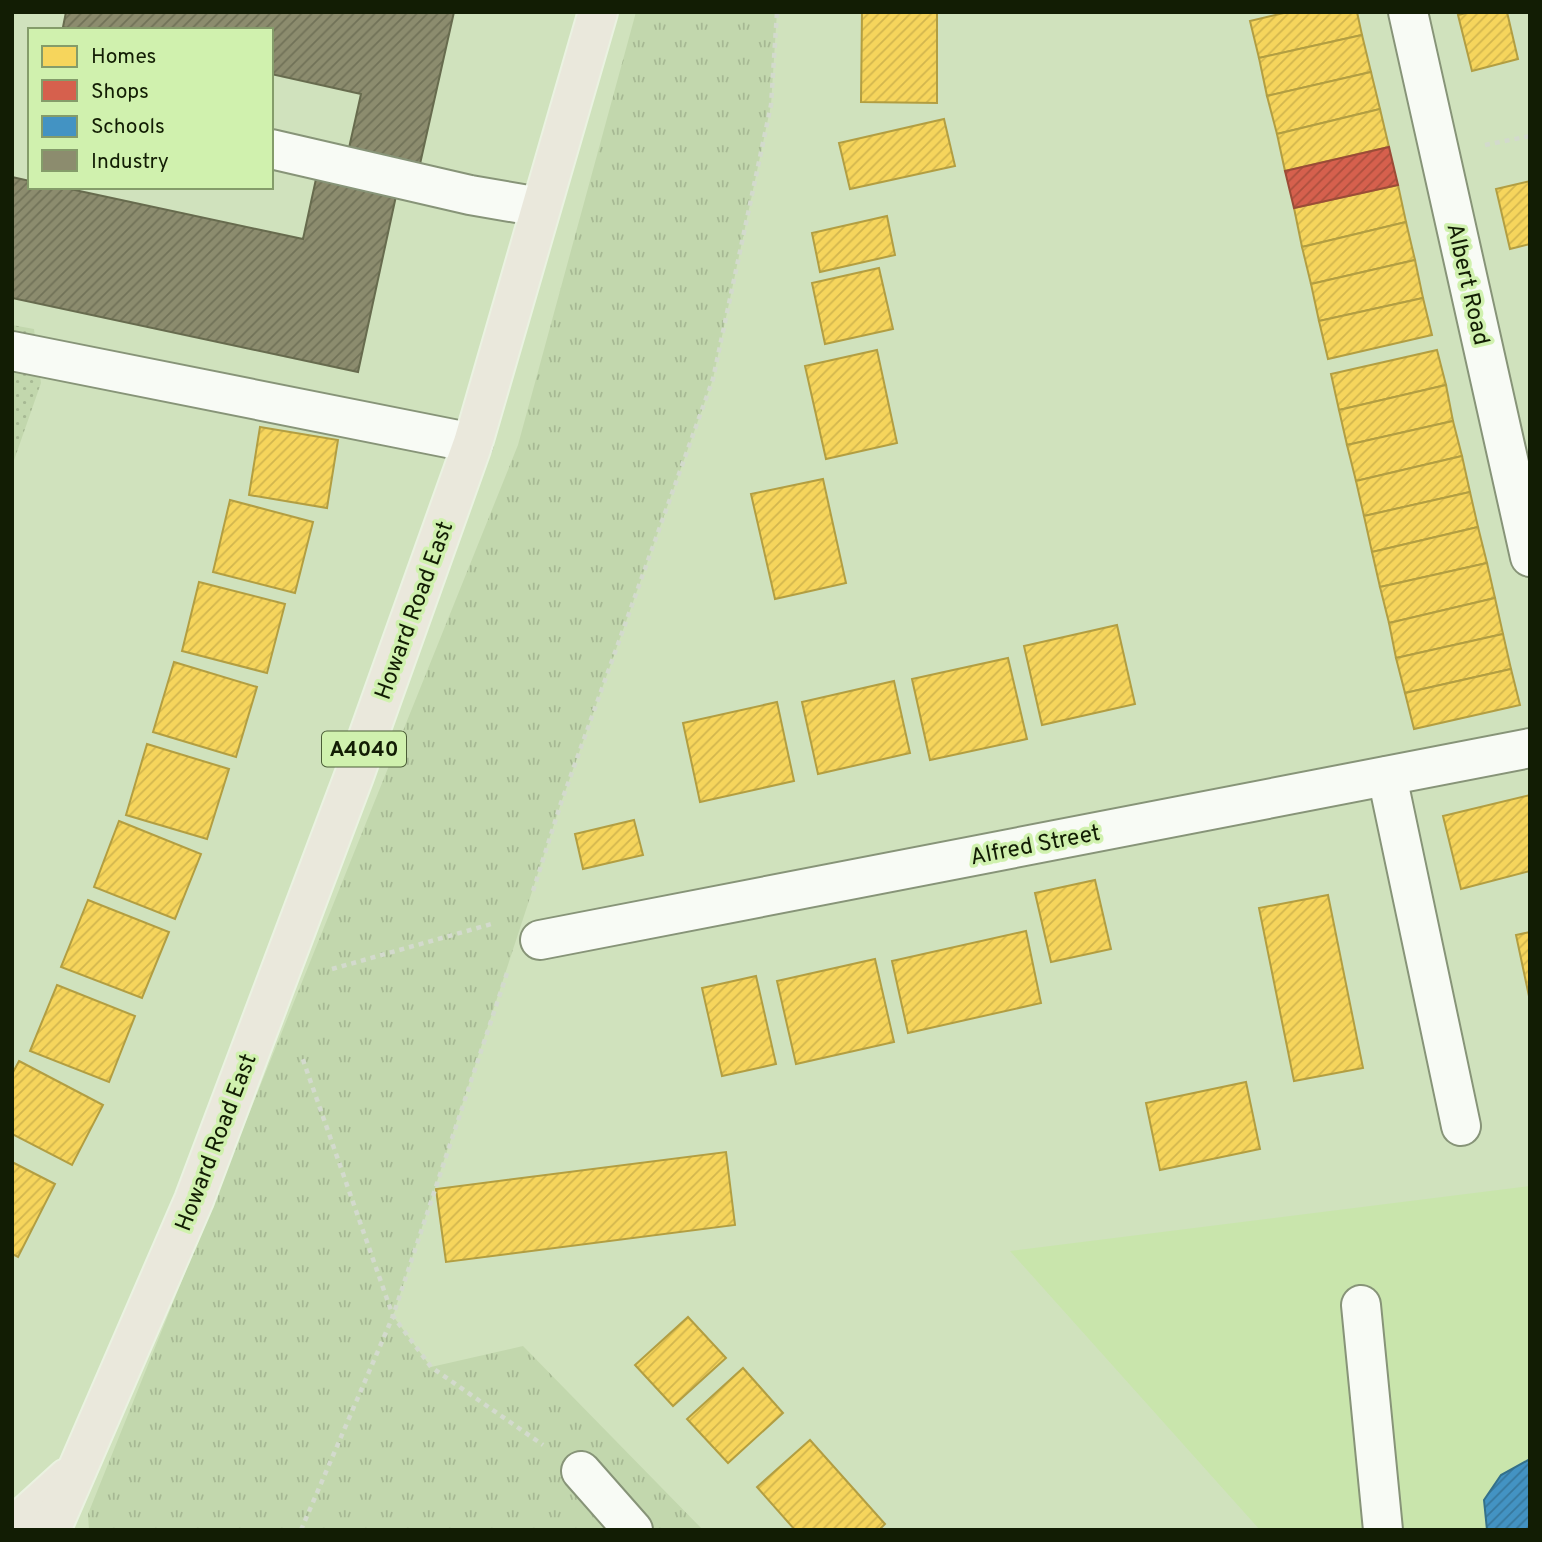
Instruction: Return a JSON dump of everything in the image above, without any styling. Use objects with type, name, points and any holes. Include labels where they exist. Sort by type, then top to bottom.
[{"type":"main road","name":"Howard Road East","points":[[51,1530],[194,1200],[276,984],[473,443],[598,12]]},
{"type":"main road","name":"Howard Road East","points":[[12,1528],[79,1468]]},
{"type":"street","name":"Albert Road","points":[[1408,12],[1530,557]]},
{"type":"street","points":[[273,149],[470,195],[540,207]]},
{"type":"street","points":[[12,351],[473,443]]},
{"type":"street","name":"Alfred Street","points":[[533,927],[1387,776],[1530,748]]},
{"type":"street","points":[[1387,776],[1461,1126]]},
{"type":"street","points":[[1361,1305],[1383,1530]]},
{"type":"street","points":[[581,1471],[633,1530]]},
{"type":"path","points":[[581,1471],[430,1367],[393,1316],[276,984],[533,927],[561,803],[713,379],[771,105],[777,12]]},
{"type":"path","points":[[301,1530],[393,1316],[509,966]]},
{"type":"shaded area","points":[[1530,1186],[1530,1530],[1260,1530],[1010,1251]]},
{"type":"green space","points":[[636,12],[777,12],[771,105],[713,379],[561,803],[393,1316],[431,1367],[523,1346],[703,1530],[89,1530],[88,1514],[518,445]]},
{"type":"green space","points":[[12,325],[34,329],[41,383],[12,466]]},
{"type":"building: Homes","points":[[862,12],[937,12],[937,103],[861,102]]},
{"type":"building: Homes","points":[[1288,12],[1357,12],[1362,35],[1259,58],[1250,21]]},
{"type":"building: Homes","points":[[1470,12],[1507,12],[1518,59],[1472,71],[1458,15]]},
{"type":"building: Homes","points":[[1362,35],[1371,72],[1267,96],[1259,58]]},
{"type":"building: Homes","points":[[1371,72],[1380,109],[1277,134],[1267,96]]},
{"type":"building: Homes","points":[[1380,109],[1389,147],[1285,171],[1277,134]]},
{"type":"building: Homes","points":[[944,119],[955,166],[850,189],[839,143]]},
{"type":"building: Homes","points":[[1530,181],[1530,244],[1510,249],[1496,189]]},
{"type":"building: Homes","points":[[1398,185],[1406,222],[1302,247],[1294,208]]},
{"type":"building: Homes","points":[[887,216],[895,255],[820,272],[812,233]]},
{"type":"building: Homes","points":[[1406,222],[1415,260],[1311,284],[1302,247]]},
{"type":"building: Homes","points":[[1415,260],[1423,298],[1319,321],[1311,284]]},
{"type":"building: Homes","points":[[879,268],[893,329],[825,344],[812,283]]},
{"type":"building: Homes","points":[[1423,298],[1432,335],[1328,359],[1319,321]]},
{"type":"building: Homes","points":[[877,350],[897,443],[826,459],[805,366]]},
{"type":"building: Homes","points":[[1437,350],[1446,385],[1339,410],[1331,374]]},
{"type":"building: Homes","points":[[1446,385],[1453,421],[1347,445],[1339,410]]},
{"type":"building: Homes","points":[[1453,421],[1462,456],[1356,481],[1347,445]]},
{"type":"building: Homes","points":[[260,427],[338,440],[327,508],[249,495]]},
{"type":"building: Homes","points":[[1462,456],[1470,492],[1364,516],[1356,481]]},
{"type":"building: Homes","points":[[823,479],[846,583],[775,599],[751,494]]},
{"type":"building: Homes","points":[[1470,492],[1478,527],[1372,552],[1364,516]]},
{"type":"building: Homes","points":[[230,500],[313,522],[295,593],[213,572]]},
{"type":"building: Homes","points":[[1478,527],[1487,563],[1380,587],[1372,552]]},
{"type":"building: Homes","points":[[1487,563],[1495,598],[1389,623],[1380,587]]},
{"type":"building: Homes","points":[[199,582],[285,604],[267,673],[182,651]]},
{"type":"building: Homes","points":[[1495,598],[1503,634],[1396,658],[1389,623]]},
{"type":"building: Homes","points":[[1117,625],[1135,704],[1042,725],[1024,646]]},
{"type":"building: Homes","points":[[1503,634],[1511,669],[1405,693],[1396,658]]},
{"type":"building: Homes","points":[[1008,658],[1027,739],[930,760],[912,679]]},
{"type":"building: Homes","points":[[174,662],[257,687],[236,757],[153,732]]},
{"type":"building: Homes","points":[[1511,669],[1520,705],[1414,729],[1405,693]]},
{"type":"building: Homes","points":[[894,681],[910,753],[818,774],[802,702]]},
{"type":"building: Homes","points":[[777,702],[794,781],[700,802],[683,723]]},
{"type":"building: Homes","points":[[147,744],[229,769],[207,839],[126,815]]},
{"type":"building: Homes","points":[[1530,795],[1530,871],[1461,889],[1443,816]]},
{"type":"building: Homes","points":[[634,820],[643,855],[583,869],[575,834]]},
{"type":"building: Homes","points":[[119,821],[201,854],[175,919],[94,887]]},
{"type":"building: Homes","points":[[1095,880],[1111,949],[1051,962],[1035,893]]},
{"type":"building: Homes","points":[[1328,895],[1363,1068],[1294,1081],[1259,908]]},
{"type":"building: Homes","points":[[88,900],[169,932],[142,998],[61,967]]},
{"type":"building: Homes","points":[[1026,931],[1041,1003],[908,1033],[892,961]]},
{"type":"building: Homes","points":[[1530,932],[1530,1001],[1516,935]]},
{"type":"building: Homes","points":[[875,959],[894,1042],[796,1064],[777,981]]},
{"type":"building: Homes","points":[[756,976],[776,1064],[722,1076],[702,988]]},
{"type":"building: Homes","points":[[57,985],[135,1016],[109,1082],[30,1051]]},
{"type":"building: Homes","points":[[19,1061],[103,1105],[72,1165],[12,1134],[12,1074]]},
{"type":"building: Homes","points":[[1246,1082],[1260,1149],[1160,1170],[1146,1103]]},
{"type":"building: Homes","points":[[726,1152],[735,1225],[446,1262],[436,1189]]},
{"type":"building: Homes","points":[[12,1162],[55,1184],[18,1257],[12,1254]]},
{"type":"building: Homes","points":[[688,1317],[726,1358],[673,1406],[635,1365]]},
{"type":"building: Homes","points":[[743,1368],[783,1413],[728,1463],[687,1419]]},
{"type":"building: Homes","points":[[810,1440],[885,1524],[879,1530],[795,1530],[757,1487]]},
{"type":"building: Shops","points":[[1389,147],[1398,185],[1294,208],[1285,171]]},
{"type":"building: Schools","points":[[1530,1459],[1530,1530],[1487,1530],[1484,1500],[1501,1475]]},
{"type":"building: Industry","points":[[66,12],[454,12],[420,164],[349,148],[361,94],[273,74],[273,28],[63,27]]},
{"type":"building: Industry","points":[[12,177],[28,181],[28,189],[70,189],[303,239],[316,179],[396,196],[358,372],[12,298]]}]
